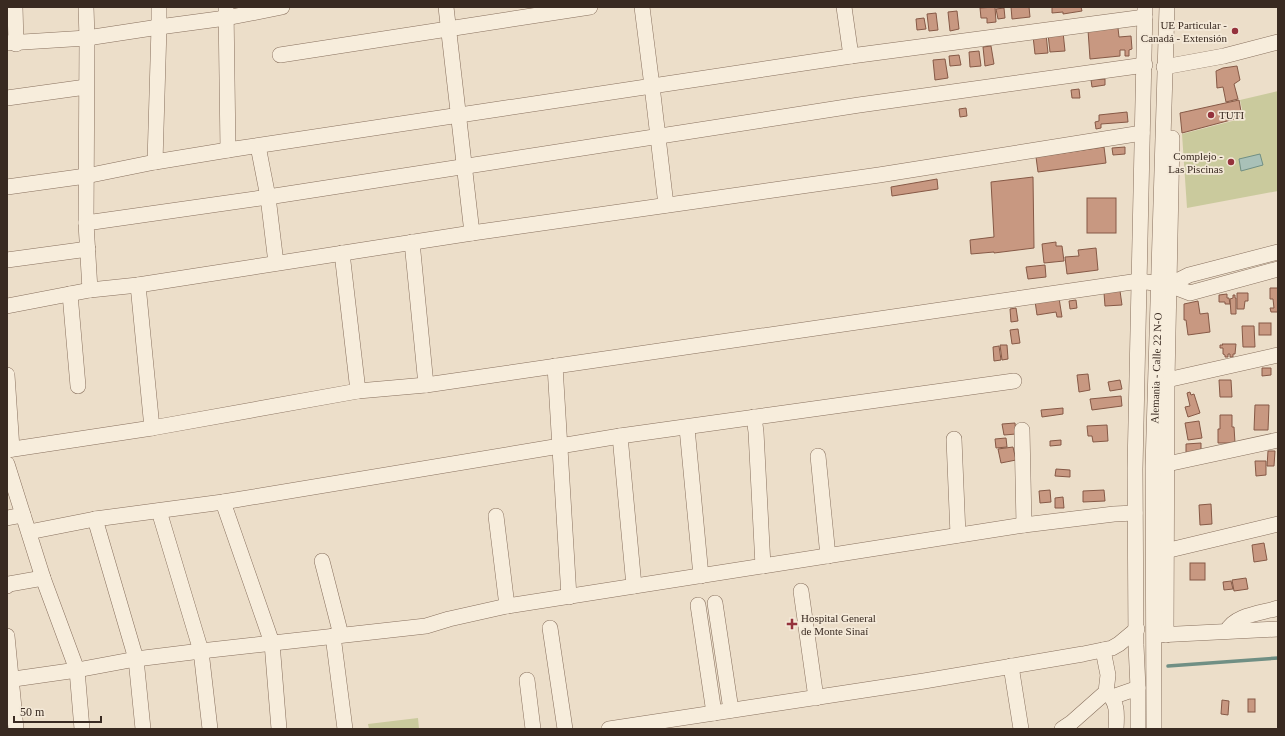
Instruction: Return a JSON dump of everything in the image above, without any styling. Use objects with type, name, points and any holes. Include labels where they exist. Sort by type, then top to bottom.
[{"type":"street","points":[[15,7],[11,44],[87,38],[226,13],[282,7]]},
{"type":"street","points":[[86,7],[86,223],[90,290]]},
{"type":"street","points":[[155,162],[159,26],[158,7]]},
{"type":"street","points":[[446,7],[472,233]]},
{"type":"street","points":[[280,55],[590,7]]},
{"type":"street","points":[[642,7],[666,205]]},
{"type":"street","points":[[844,7],[852,56]]},
{"type":"street","name":"Alemania - Calle 22 N-O","points":[[1154,729],[1160,635],[1159,466],[1169,66],[1167,7]]},
{"type":"street","points":[[7,187],[86,176],[155,162],[228,150],[1145,12]]},
{"type":"street","name":"Alemania - Calle 22 N-O","points":[[1138,729],[1135,513],[1145,12]]},
{"type":"street","points":[[226,13],[228,150]]},
{"type":"street","points":[[1169,66],[1224,56],[1278,42]]},
{"type":"street","points":[[86,223],[268,197],[859,105],[1145,65]]},
{"type":"street","points":[[7,98],[86,87]]},
{"type":"street","points":[[7,306],[90,290],[138,285],[472,233],[879,176],[1142,133]]},
{"type":"street","points":[[258,146],[268,197],[276,263]]},
{"type":"street","points":[[412,242],[426,386]]},
{"type":"street","points":[[7,260],[88,249]]},
{"type":"street","points":[[1164,285],[1188,276],[1278,252]]},
{"type":"street","points":[[342,253],[358,391]]},
{"type":"street","points":[[7,375],[9,449],[152,428],[358,391],[426,386],[1139,281],[1164,285],[1190,293],[1278,269]]},
{"type":"street","points":[[138,285],[152,428]]},
{"type":"street","points":[[70,294],[78,386]]},
{"type":"street","points":[[1161,382],[1278,355]]},
{"type":"street","points":[[555,366],[569,596]]},
{"type":"street","points":[[29,532],[96,519],[223,502],[620,436],[687,428],[754,417],[1014,381]]},
{"type":"street","points":[[754,417],[763,566]]},
{"type":"street","points":[[687,428],[701,576]]},
{"type":"street","points":[[1022,430],[1024,525]]},
{"type":"street","points":[[620,436],[634,586]]},
{"type":"street","points":[[954,439],[958,535]]},
{"type":"street","points":[[1159,466],[1278,440]]},
{"type":"street","points":[[818,456],[828,556]]},
{"type":"street","points":[[7,464],[43,578],[77,670],[82,729]]},
{"type":"street","points":[[223,502],[272,643],[279,729]]},
{"type":"street","points":[[159,511],[201,650],[210,729]]},
{"type":"street","points":[[10,680],[201,650],[426,626],[448,619],[507,606],[569,596],[1024,525],[1114,514],[1135,513]]},
{"type":"street","points":[[7,518],[23,515]]},
{"type":"street","points":[[496,516],[507,606]]},
{"type":"street","points":[[96,519],[136,660],[143,729]]},
{"type":"street","points":[[1159,553],[1278,524]]},
{"type":"street","points":[[322,561],[337,635],[345,729]]},
{"type":"street","points":[[7,586],[9,584],[43,578]]},
{"type":"street","points":[[800,591],[816,698]]},
{"type":"street","points":[[715,603],[731,710]]},
{"type":"street","points":[[698,605],[714,713]]},
{"type":"street","points":[[1226,631],[1230,624],[1237,619],[1278,608]]},
{"type":"street","points":[[550,628],[565,729]]},
{"type":"street","points":[[609,729],[682,724],[714,713],[731,710],[924,681],[1103,650],[1119,644],[1137,629]]},
{"type":"street","points":[[1160,635],[1278,629]]},
{"type":"street","points":[[7,636],[10,680],[16,729]]},
{"type":"street","points":[[1103,650],[1108,675],[1109,694],[1117,714],[1116,729]]},
{"type":"street","points":[[1011,666],[1021,729]]},
{"type":"street","points":[[527,680],[533,729]]},
{"type":"street","points":[[1062,729],[1109,694],[1138,688]]},
{"type":"green space","name":"Complejo - Las Piscinas","points":[[1278,91],[1278,191],[1187,208],[1182,134],[1244,118],[1240,100]]},
{"type":"green space","points":[[418,718],[419,729],[369,729],[368,724]]},
{"type":"shaded area","points":[[1260,154],[1263,165],[1241,171],[1239,159]]},
{"type":"building","points":[[995,7],[996,22],[987,23],[987,18],[981,18],[980,8]]},
{"type":"building","points":[[1011,7],[1029,7],[1030,17],[1012,19]]},
{"type":"building","points":[[1052,7],[1081,7],[1082,11],[1063,14],[1063,12],[1052,13]]},
{"type":"building","points":[[1004,8],[1005,18],[998,19],[996,9]]},
{"type":"building","points":[[957,11],[959,29],[950,31],[948,12]]},
{"type":"building","points":[[936,13],[938,30],[929,31],[927,14]]},
{"type":"building","points":[[924,18],[926,29],[917,30],[916,19]]},
{"type":"building","points":[[1118,28],[1119,37],[1131,36],[1132,49],[1129,50],[1129,56],[1125,56],[1125,50],[1120,50],[1120,56],[1090,59],[1088,30]]},
{"type":"building","points":[[1063,32],[1065,51],[1050,52],[1048,34]]},
{"type":"building","points":[[1046,34],[1048,53],[1035,54],[1033,36]]},
{"type":"building","points":[[991,46],[994,64],[985,66],[983,47]]},
{"type":"building","points":[[979,51],[981,66],[970,67],[969,52]]},
{"type":"building","points":[[959,55],[961,65],[950,66],[949,56]]},
{"type":"building","points":[[945,59],[948,78],[935,80],[933,60]]},
{"type":"building","points":[[1237,66],[1240,80],[1234,84],[1238,99],[1226,102],[1223,87],[1217,88],[1216,71],[1223,68]]},
{"type":"building","points":[[1105,79],[1105,85],[1092,87],[1091,80]]},
{"type":"building","points":[[1079,89],[1080,98],[1072,98],[1071,90]]},
{"type":"building","name":"TUTI","points":[[1239,100],[1242,117],[1182,133],[1180,113]]},
{"type":"building","points":[[966,108],[967,116],[960,117],[959,109]]},
{"type":"building","points":[[1127,112],[1128,122],[1101,124],[1101,128],[1096,129],[1095,122],[1099,121],[1099,115]]},
{"type":"building","points":[[1104,147],[1106,163],[1038,172],[1036,157]]},
{"type":"building","points":[[1125,147],[1125,154],[1113,155],[1112,148]]},
{"type":"building","points":[[1033,177],[1034,248],[971,254],[970,240],[994,237],[991,182]]},
{"type":"building","points":[[937,179],[938,189],[892,196],[891,187]]},
{"type":"building","points":[[1087,198],[1116,198],[1116,233],[1087,233]]},
{"type":"building","points":[[1056,242],[1056,246],[1062,246],[1064,261],[1044,263],[1042,244]]},
{"type":"building","points":[[1096,248],[1098,270],[1067,274],[1065,257],[1079,256],[1078,250]]},
{"type":"building","points":[[1045,265],[1046,277],[1028,279],[1026,267]]},
{"type":"building","points":[[1270,288],[1278,288],[1278,312],[1271,312],[1270,308],[1274,308],[1273,299],[1270,299]]},
{"type":"building","points":[[1120,291],[1122,305],[1105,306],[1104,293]]},
{"type":"building","points":[[1237,293],[1248,293],[1248,301],[1245,301],[1244,309],[1237,309]]},
{"type":"building","points":[[1227,294],[1230,304],[1219,302],[1219,295]]},
{"type":"building","points":[[1233,295],[1235,295],[1236,298],[1236,314],[1231,314],[1230,299],[1233,298]]},
{"type":"building","points":[[1059,298],[1062,317],[1057,317],[1056,312],[1037,315],[1035,301]]},
{"type":"building","points":[[1076,300],[1077,308],[1070,309],[1069,301]]},
{"type":"building","points":[[1198,301],[1200,314],[1208,313],[1210,332],[1188,335],[1186,320],[1184,320],[1184,304]]},
{"type":"building","points":[[1016,308],[1018,321],[1011,322],[1010,309]]},
{"type":"building","points":[[1259,323],[1271,323],[1271,335],[1259,335]]},
{"type":"building","points":[[1242,326],[1254,326],[1255,347],[1243,347]]},
{"type":"building","points":[[1018,329],[1020,343],[1012,344],[1010,330]]},
{"type":"building","points":[[1222,344],[1236,344],[1235,354],[1233,354],[1233,357],[1230,357],[1230,354],[1228,354],[1228,357],[1225,357],[1223,354],[1223,348],[1220,348],[1220,345],[1223,345]]},
{"type":"building","points":[[1000,345],[1007,345],[1008,359],[1002,360]]},
{"type":"building","points":[[999,346],[1001,360],[994,361],[993,347]]},
{"type":"building","points":[[1262,368],[1271,368],[1271,375],[1262,376]]},
{"type":"building","points":[[1088,374],[1090,390],[1079,392],[1077,375]]},
{"type":"building","points":[[1120,380],[1122,389],[1110,391],[1108,382]]},
{"type":"building","points":[[1219,380],[1231,380],[1232,397],[1220,397]]},
{"type":"building","points":[[1190,392],[1191,395],[1194,394],[1200,413],[1188,417],[1185,407],[1190,406],[1187,393]]},
{"type":"building","points":[[1121,396],[1122,406],[1092,410],[1090,399]]},
{"type":"building","points":[[1255,405],[1269,405],[1268,430],[1254,430]]},
{"type":"building","points":[[1063,408],[1063,414],[1042,417],[1041,410]]},
{"type":"building","points":[[1220,415],[1232,415],[1232,427],[1234,427],[1235,443],[1218,443]]},
{"type":"building","points":[[1199,421],[1202,438],[1188,440],[1185,423]]},
{"type":"building","points":[[1015,423],[1016,434],[1004,435],[1002,424]]},
{"type":"building","points":[[1107,425],[1108,441],[1093,442],[1092,436],[1088,436],[1087,426]]},
{"type":"building","points":[[1006,438],[1007,447],[996,448],[995,439]]},
{"type":"building","points":[[1061,440],[1061,445],[1050,446],[1050,441]]},
{"type":"building","points":[[1201,443],[1201,454],[1186,458],[1186,444]]},
{"type":"building","points":[[1013,447],[1016,460],[1001,463],[998,449]]},
{"type":"building","points":[[1268,451],[1275,451],[1274,466],[1267,466]]},
{"type":"building","points":[[1255,461],[1266,461],[1266,475],[1256,476]]},
{"type":"building","points":[[1056,469],[1070,470],[1070,477],[1055,476]]},
{"type":"building","points":[[1050,490],[1051,502],[1040,503],[1039,491]]},
{"type":"building","points":[[1104,490],[1105,501],[1083,502],[1083,491]]},
{"type":"building","points":[[1063,497],[1064,508],[1055,508],[1055,498]]},
{"type":"building","points":[[1211,504],[1212,524],[1200,525],[1199,505]]},
{"type":"building","points":[[1264,543],[1267,560],[1254,562],[1252,545]]},
{"type":"building","points":[[1190,563],[1205,563],[1205,580],[1190,580]]},
{"type":"building","points":[[1246,578],[1248,589],[1234,591],[1232,580]]},
{"type":"building","points":[[1231,581],[1233,589],[1224,590],[1223,582]]},
{"type":"building","points":[[1248,699],[1255,699],[1255,712],[1248,712]]},
{"type":"building","points":[[1222,700],[1229,701],[1228,715],[1221,714]]},
{"type":"waterway","points":[[1168,666],[1278,658]]},
{"type":"place","name":"UE Particular - Canadá - Extensión","points":[[1235,31]]},
{"type":"place","name":"TUTI","points":[[1211,115]]},
{"type":"place","name":"Complejo - Las Piscinas","points":[[1231,162]]},
{"type":"place","name":"Hospital General de Monte Sinaí","points":[[792,624]]}]
